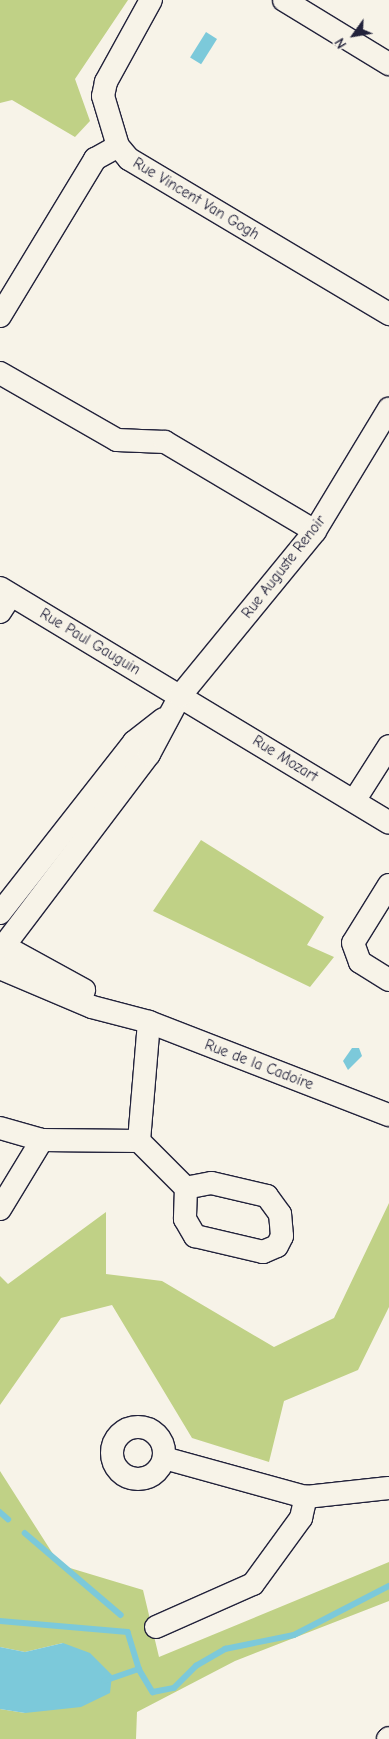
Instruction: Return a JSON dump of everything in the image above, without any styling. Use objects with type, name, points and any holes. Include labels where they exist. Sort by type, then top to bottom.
[{"type":"street","name":"Rue Vincent Van Gogh","points":[[151,0],[106,82],[103,96],[118,146],[129,159],[389,314]]},
{"type":"street","points":[[284,0],[389,64]]},
{"type":"street","points":[[0,316],[95,159],[118,146]]},
{"type":"street","points":[[0,372],[117,440],[165,442],[315,531]]},
{"type":"street","name":"Rue Auguste Renoir","points":[[1,947],[50,866],[83,823],[134,742],[165,717],[180,696],[315,531],[389,409]]},
{"type":"street","name":"Rue Paul Gauguin","points":[[4,598],[180,696]]},
{"type":"street","name":"Rue Mozart","points":[[180,696],[389,823]]},
{"type":"street","points":[[354,801],[389,746]]},
{"type":"street","name":"Rue Auguste Renoir","points":[[0,913],[50,866]]},
{"type":"street","points":[[389,885],[353,943],[360,962],[389,980]]},
{"type":"street","name":"Rue de la Cadoire","points":[[1,947],[139,1019]]},
{"type":"street","name":"Rue de la Cadoire","points":[[0,968],[92,1006],[139,1019],[389,1115]]},
{"type":"street","points":[[139,1019],[139,1141]]},
{"type":"street","points":[[0,1128],[42,1140],[139,1141],[186,1188]]},
{"type":"street","points":[[0,1209],[42,1140]]},
{"type":"street","points":[[164,1458],[306,1497],[389,1488]]},
{"type":"street","points":[[156,1627],[253,1584],[301,1518],[306,1497]]},
{"type":"green space","points":[[0,0],[128,0],[75,79],[90,121],[75,137],[12,100],[0,103]]},
{"type":"green space","points":[[201,840],[324,917],[307,945],[334,957],[310,987],[153,911]]},
{"type":"green space","points":[[389,1203],[389,1307],[358,1370],[284,1401],[269,1462],[192,1438],[112,1305],[61,1318],[0,1405],[0,1276],[8,1284],[106,1212],[106,1274],[162,1281],[274,1347],[334,1318]]},
{"type":"green space","points":[[0,1471],[60,1565],[143,1590],[159,1657],[389,1562],[389,1601],[235,1661],[137,1712],[136,1739],[0,1739],[0,1709],[25,1713],[63,1643],[25,1652],[0,1647]]},
{"type":"water","points":[[206,32],[217,39],[201,64],[190,57]]},
{"type":"water","points":[[352,1048],[359,1048],[362,1056],[348,1070],[343,1061]]},
{"type":"water","points":[[63,1643],[90,1653],[112,1675],[110,1693],[81,1707],[25,1713],[0,1709],[0,1647],[25,1652]]},
{"type":"waterway","points":[[0,1512],[8,1519]]},
{"type":"waterway","points":[[25,1533],[121,1615]]},
{"type":"waterway","points":[[104,1681],[139,1669],[153,1692],[174,1688],[196,1666],[225,1649],[294,1635],[389,1586]]},
{"type":"waterway","points":[[0,1621],[128,1632],[139,1669]]}]
